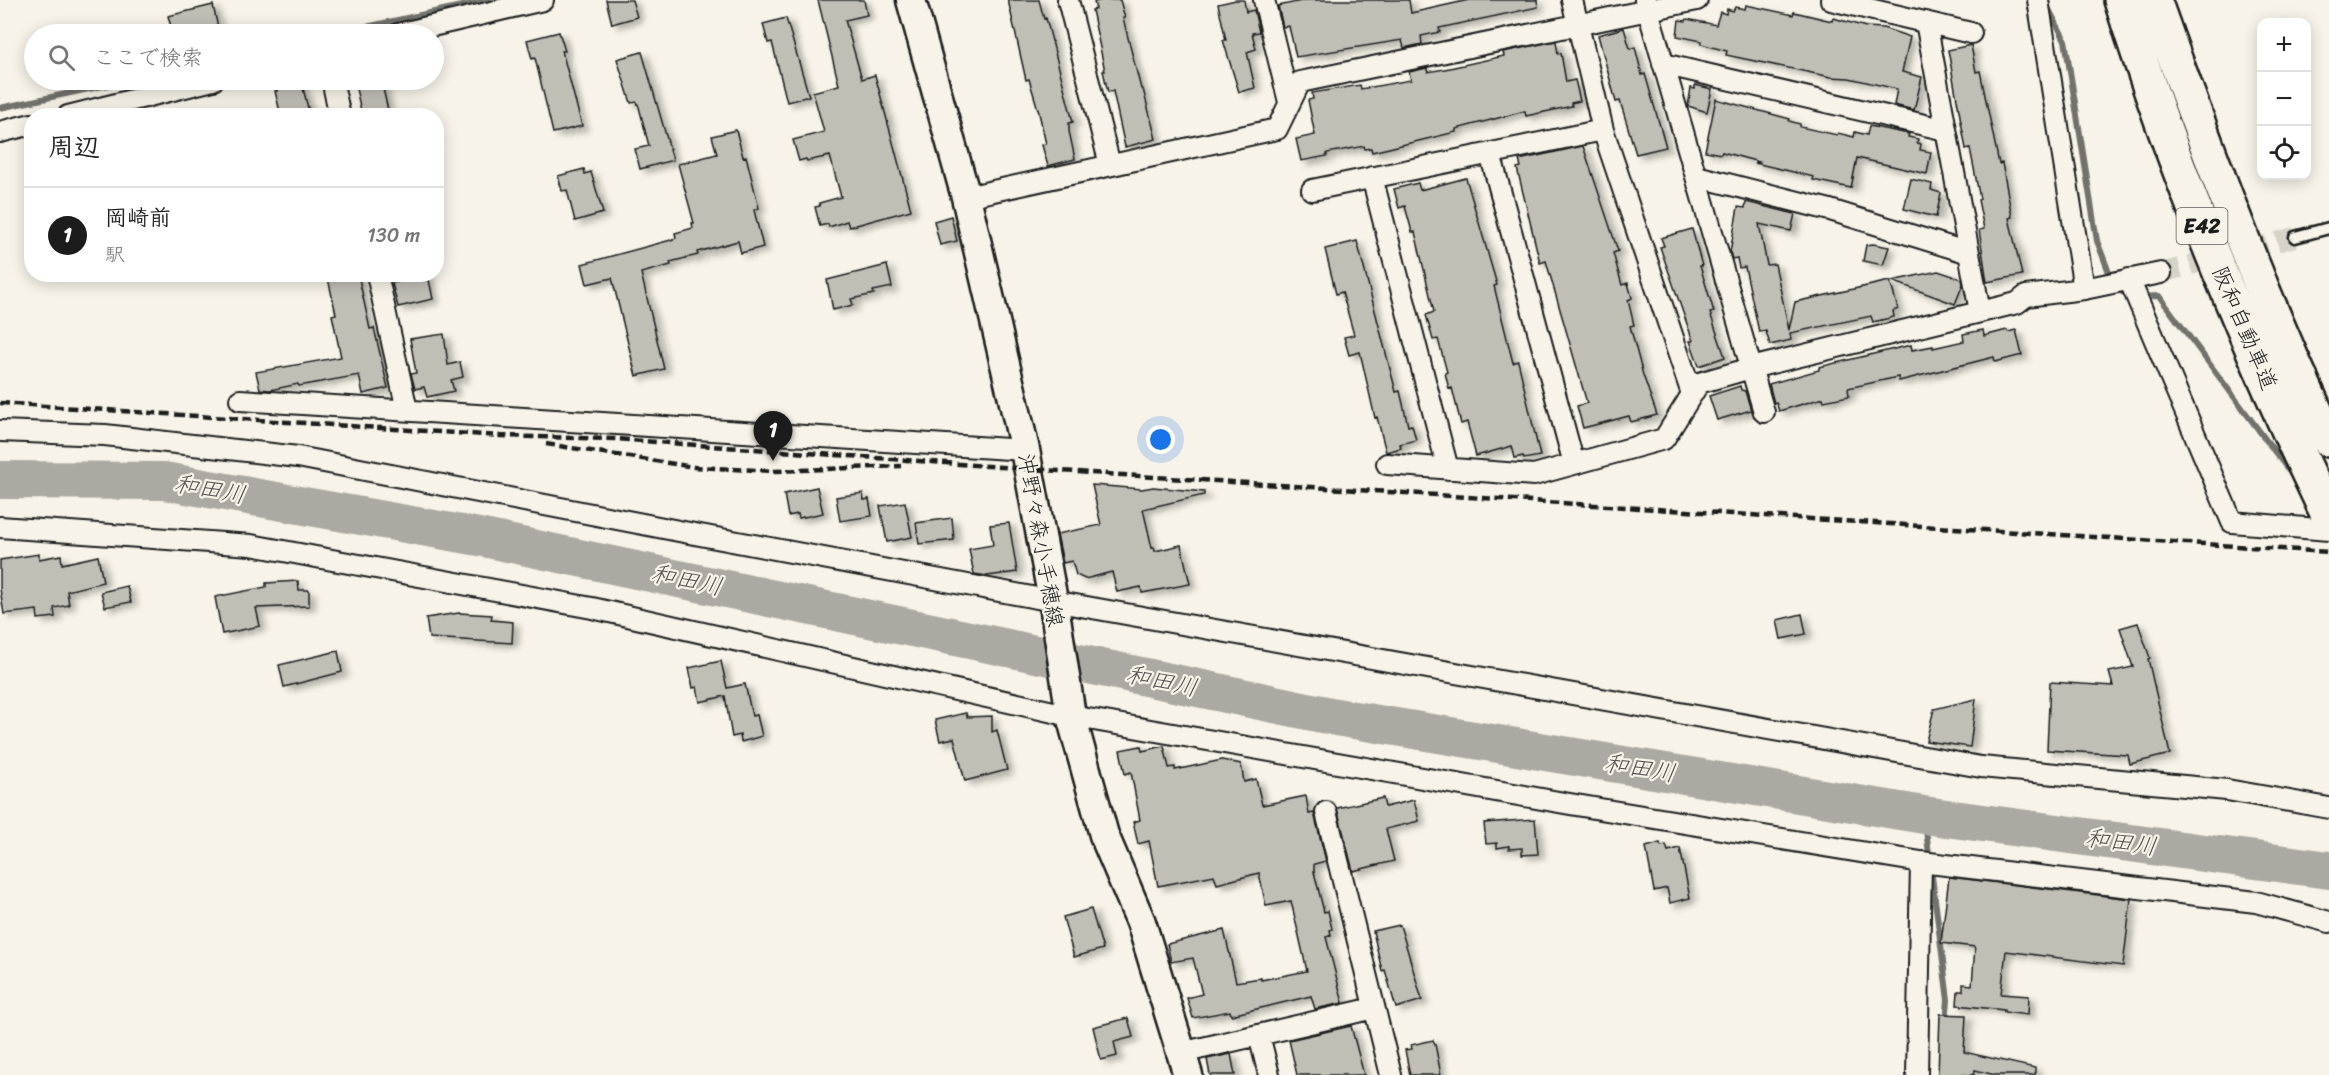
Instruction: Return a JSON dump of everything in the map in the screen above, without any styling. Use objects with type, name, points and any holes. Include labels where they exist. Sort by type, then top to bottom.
[{"type":"highway","name":"阪和自動車道","points":[[2121,0],[2180,170],[2238,317],[2329,517]]},
{"type":"highway","name":"阪和自動車道","points":[[2154,0],[2211,161],[2268,304],[2328,438]]},
{"type":"main road","name":"沖野々森小手穂線","points":[[910,0],[966,197],[1025,450],[1054,606],[1070,709],[1104,835],[1142,922],[1185,1064]]},
{"type":"street","points":[[441,24],[543,0]]},
{"type":"street","points":[[1068,0],[1110,165]]},
{"type":"street","points":[[1264,0],[1289,102]]},
{"type":"street","points":[[1572,0],[1603,130],[1692,394]]},
{"type":"street","points":[[966,197],[1277,129],[1300,82],[1578,25],[1646,5],[1696,0]]},
{"type":"street","points":[[1831,0],[1971,33]]},
{"type":"street","points":[[2038,0],[2084,289]]},
{"type":"street","points":[[1646,5],[1764,412]]},
{"type":"street","points":[[1926,22],[1980,312]]},
{"type":"street","points":[[1663,64],[1946,130]]},
{"type":"street","points":[[100,108],[173,90]]},
{"type":"street","points":[[334,90],[338,108]]},
{"type":"street","points":[[0,132],[24,126]]},
{"type":"street","points":[[1312,190],[1603,130]]},
{"type":"street","points":[[1490,153],[1574,464]]},
{"type":"street","points":[[1696,176],[1830,210],[1969,253]]},
{"type":"street","points":[[1372,177],[1448,469]]},
{"type":"street","points":[[1387,464],[1534,475],[1664,439],[1699,383],[1751,368],[2017,303],[2026,296],[2084,289],[2161,273]]},
{"type":"street","points":[[2129,279],[2232,522],[2329,530]]},
{"type":"street","points":[[378,282],[407,410]]},
{"type":"street","points":[[240,400],[1025,450]]},
{"type":"street","points":[[0,431],[105,435],[298,457],[1054,606],[1981,767],[2227,790],[2329,808]]},
{"type":"street","points":[[0,527],[251,545],[592,608],[1070,709],[1558,802],[1921,862],[2256,902],[2329,922]]},
{"type":"street","points":[[1326,812],[1390,1075]]},
{"type":"street","points":[[1917,1075],[1921,862]]},
{"type":"street","points":[[1185,1064],[1259,1035],[1374,1008]]},
{"type":"street","points":[[1259,1035],[1269,1075]]},
{"type":"lane","points":[[2295,237],[2329,228]]},
{"type":"building","points":[[606,0],[632,0],[637,17],[612,24]]},
{"type":"building","points":[[818,0],[864,0],[867,15],[845,20],[862,79],[875,75],[911,210],[849,227],[847,221],[829,227],[828,224],[820,226],[815,207],[820,206],[819,203],[841,197],[830,156],[799,161],[793,140],[824,132],[813,92],[839,85]]},
{"type":"building","points":[[1008,0],[1039,0],[1044,19],[1046,18],[1073,122],[1069,123],[1069,131],[1075,159],[1048,166],[1042,145],[1046,144],[1039,113],[1029,79],[1026,80]]},
{"type":"building","points":[[1120,0],[1141,89],[1143,89],[1156,139],[1125,147],[1113,91],[1108,92],[1092,10],[1096,9],[1094,2]]},
{"type":"building","points":[[1244,0],[1246,12],[1254,10],[1259,32],[1252,33],[1256,49],[1247,52],[1255,88],[1239,92],[1223,40],[1226,40],[1218,4]]},
{"type":"building","points":[[1306,0],[1409,0],[1411,13],[1469,0],[1537,0],[1538,7],[1439,28],[1440,32],[1421,36],[1422,44],[1404,48],[1402,40],[1296,57],[1289,26],[1283,27],[1278,6]]},
{"type":"building","points":[[213,5],[217,24],[170,24],[168,16]]},
{"type":"building","points":[[1746,5],[1793,15],[1794,12],[1832,21],[1833,18],[1866,27],[1883,28],[1910,37],[1902,72],[1922,77],[1914,110],[1894,105],[1897,89],[1726,55],[1727,51],[1701,44],[1702,41],[1677,36],[1679,20],[1686,21],[1687,19],[1716,25],[1720,12],[1726,14],[1727,9],[1733,11],[1735,7],[1745,9]]},
{"type":"building","points":[[786,18],[809,96],[787,102],[772,42],[768,43],[763,24]]},
{"type":"building","points":[[1624,28],[1630,49],[1635,47],[1642,75],[1645,74],[1666,147],[1636,154],[1620,101],[1616,102],[1598,35]]},
{"type":"building","points":[[559,32],[582,126],[553,133],[535,58],[532,59],[527,40]]},
{"type":"building","points":[[1556,41],[1558,54],[1561,53],[1566,82],[1575,80],[1580,101],[1571,103],[1572,106],[1526,116],[1525,111],[1456,129],[1456,132],[1372,152],[1371,148],[1365,149],[1364,146],[1301,161],[1296,139],[1315,135],[1308,100],[1313,99],[1312,93],[1360,85],[1361,89],[1411,80],[1409,72],[1427,68],[1428,72],[1450,68],[1504,56],[1503,52]]},
{"type":"building","points":[[1971,45],[1976,72],[1980,71],[1999,164],[2002,163],[2012,217],[2009,218],[2022,275],[1987,282],[1979,230],[1984,229],[1978,200],[1980,199],[1970,148],[1966,149],[1948,50]]},
{"type":"building","points":[[642,52],[673,160],[640,169],[635,149],[649,146],[639,107],[637,102],[631,103],[617,59]]},
{"type":"building","points":[[1695,85],[1712,89],[1707,112],[1688,106],[1691,88],[1695,89]]},
{"type":"building","points":[[304,90],[308,108],[279,108],[275,91]]},
{"type":"building","points":[[356,90],[383,90],[388,108],[360,108]]},
{"type":"building","points":[[1716,99],[1790,119],[1789,121],[1800,124],[1800,127],[1837,135],[1838,133],[1854,137],[1855,132],[1867,135],[1869,126],[1909,134],[1908,137],[1918,139],[1917,143],[1921,144],[1920,150],[1931,152],[1927,174],[1857,158],[1851,188],[1813,180],[1814,177],[1755,163],[1759,162],[1722,152],[1721,154],[1705,151]]},
{"type":"building","points":[[736,130],[743,157],[746,156],[759,208],[754,210],[763,247],[741,253],[738,241],[697,252],[698,255],[641,273],[664,369],[636,376],[612,278],[587,284],[582,264],[671,240],[676,238],[675,233],[693,228],[692,223],[694,223],[678,164],[717,154],[712,136]]},
{"type":"building","points":[[1583,146],[1618,251],[1613,253],[1622,285],[1628,283],[1632,298],[1628,300],[1634,325],[1630,326],[1657,415],[1631,422],[1629,416],[1583,428],[1577,406],[1587,403],[1546,261],[1540,263],[1517,168],[1521,167],[1519,160]]},
{"type":"building","points":[[584,169],[585,174],[591,172],[603,213],[575,221],[567,190],[562,191],[558,176]]},
{"type":"building","points":[[1466,178],[1497,285],[1494,286],[1513,363],[1518,361],[1540,456],[1515,458],[1512,446],[1476,456],[1467,422],[1461,424],[1452,388],[1449,389],[1438,339],[1433,340],[1426,315],[1434,312],[1415,232],[1412,232],[1405,206],[1399,208],[1394,189],[1418,183],[1420,190]]},
{"type":"building","points":[[1911,179],[1932,184],[1931,190],[1941,193],[1936,217],[1904,209]]},
{"type":"building","points":[[1746,202],[1795,214],[1791,231],[1759,224],[1767,265],[1775,264],[1789,330],[1795,302],[1890,281],[1898,309],[1893,311],[1894,317],[1873,322],[1871,316],[1790,333],[1791,340],[1770,345],[1766,331],[1759,332],[1745,267],[1739,268],[1737,258],[1732,259],[1730,252],[1738,207],[1745,208]]},
{"type":"building","points":[[951,216],[957,241],[940,245],[934,221]]},
{"type":"building","points":[[1692,229],[1714,312],[1710,313],[1725,357],[1699,366],[1690,341],[1693,341],[1660,247],[1664,246],[1661,238]]},
{"type":"building","points":[[1357,241],[1396,392],[1400,391],[1408,426],[1412,425],[1416,440],[1400,444],[1401,448],[1386,452],[1377,417],[1375,418],[1360,352],[1349,355],[1344,337],[1354,335],[1342,292],[1336,294],[1325,249]]},
{"type":"building","points":[[1866,245],[1889,247],[1883,265],[1863,261]]},
{"type":"building","points":[[887,265],[892,287],[851,299],[853,305],[833,310],[827,280]]},
{"type":"building","points":[[1938,271],[1962,279],[1963,284],[1955,304],[1892,281]]},
{"type":"building","points":[[329,282],[360,282],[370,329],[374,328],[388,388],[363,394],[359,375],[299,386],[298,384],[270,390],[260,389],[256,372],[341,357],[332,315],[336,314]]},
{"type":"building","points":[[429,282],[433,299],[398,307],[392,283]]},
{"type":"building","points":[[1983,330],[1984,336],[2016,330],[2022,355],[1995,362],[1994,357],[1899,381],[1898,377],[1848,388],[1849,396],[1824,401],[1823,398],[1779,411],[1776,402],[1774,403],[1769,384],[1819,370],[1819,367],[1911,345],[1912,350],[1964,341],[1963,334]]},
{"type":"building","points":[[444,334],[448,365],[460,362],[463,377],[451,380],[454,391],[427,397],[424,387],[415,389],[411,374],[416,373],[410,339]]},
{"type":"building","points":[[1740,386],[1741,390],[1745,391],[1751,410],[1717,420],[1709,396]]},
{"type":"building","points":[[1092,485],[1142,489],[1153,487],[1204,492],[1204,495],[1143,509],[1152,548],[1154,547],[1155,551],[1181,545],[1190,584],[1142,593],[1141,587],[1117,592],[1112,572],[1085,579],[1076,575],[1072,561],[1063,563],[1057,534],[1101,525]]},
{"type":"building","points":[[817,487],[823,513],[799,518],[798,514],[788,516],[784,494]]},
{"type":"building","points":[[863,493],[864,500],[869,499],[872,516],[840,521],[836,497]]},
{"type":"building","points":[[905,502],[912,537],[887,542],[880,506]]},
{"type":"building","points":[[952,518],[954,540],[919,544],[916,523]]},
{"type":"building","points":[[1009,523],[1017,572],[987,576],[974,574],[969,549],[993,545],[990,525]]},
{"type":"building","points":[[39,554],[39,559],[61,555],[62,564],[98,556],[103,582],[67,591],[69,605],[54,608],[55,617],[38,619],[37,610],[4,614],[0,589],[0,560]]},
{"type":"building","points":[[298,581],[299,590],[309,590],[309,606],[256,608],[260,626],[222,634],[215,597],[266,587],[266,583]]},
{"type":"building","points":[[127,586],[131,602],[105,607],[101,592]]},
{"type":"building","points":[[459,613],[492,615],[491,620],[513,622],[512,643],[429,638],[426,618]]},
{"type":"building","points":[[1802,614],[1806,634],[1781,639],[1777,620]]},
{"type":"building","points":[[2138,623],[2150,658],[2148,659],[2170,754],[2130,764],[2128,755],[2047,750],[2050,682],[2113,686],[2109,672],[2133,667],[2120,628]]},
{"type":"building","points":[[338,651],[342,672],[284,687],[279,665]]},
{"type":"building","points":[[721,661],[727,688],[745,684],[752,716],[757,715],[762,736],[741,742],[740,735],[732,737],[725,696],[700,702],[697,687],[693,688],[689,668]]},
{"type":"building","points":[[1976,699],[1970,747],[1926,741],[1934,709]]},
{"type":"building","points":[[966,713],[967,717],[992,716],[992,732],[997,730],[1007,770],[965,781],[954,738],[940,741],[935,720]]},
{"type":"building","points":[[1141,746],[1142,751],[1164,746],[1169,768],[1175,767],[1175,770],[1222,760],[1241,764],[1244,782],[1256,779],[1262,805],[1306,796],[1309,814],[1314,813],[1326,861],[1314,864],[1314,872],[1324,912],[1328,911],[1332,929],[1330,930],[1331,935],[1326,937],[1343,1003],[1315,1009],[1311,996],[1231,1015],[1230,1011],[1193,1018],[1187,998],[1202,994],[1193,958],[1171,962],[1167,944],[1224,930],[1236,982],[1261,978],[1261,980],[1307,971],[1291,901],[1266,906],[1259,873],[1217,884],[1214,875],[1158,886],[1149,841],[1138,844],[1133,822],[1140,820],[1131,772],[1125,774],[1120,750]]},
{"type":"building","points":[[1383,798],[1385,807],[1414,800],[1419,821],[1386,829],[1394,861],[1353,871],[1337,808]]},
{"type":"building","points":[[1535,819],[1538,854],[1522,855],[1522,848],[1509,849],[1509,846],[1497,848],[1497,843],[1486,844],[1484,823]]},
{"type":"building","points":[[1660,843],[1661,846],[1666,845],[1668,851],[1680,848],[1690,898],[1670,903],[1667,888],[1654,891],[1646,847]]},
{"type":"building","points":[[1949,877],[2131,899],[2123,966],[2006,951],[2001,994],[2029,996],[2028,1015],[1957,1005],[1958,991],[1963,991],[1963,984],[1972,985],[1975,947],[1941,943]]},
{"type":"building","points":[[1091,909],[1103,949],[1074,957],[1063,917]]},
{"type":"building","points":[[1400,925],[1422,1000],[1396,1008],[1385,970],[1382,971],[1373,931]]},
{"type":"building","points":[[1940,1014],[1966,1015],[1964,1052],[2035,1068],[2035,1075],[1995,1075],[1975,1070],[1974,1075],[1938,1075]]},
{"type":"building","points":[[1128,1018],[1133,1037],[1114,1042],[1117,1056],[1101,1060],[1093,1027]]},
{"type":"building","points":[[1351,1026],[1364,1075],[1297,1075],[1289,1040]]},
{"type":"building","points":[[1433,1040],[1441,1075],[1410,1075],[1405,1050],[1412,1049],[1411,1045]]},
{"type":"building","points":[[1231,1054],[1235,1075],[1210,1075],[1207,1059]]},
{"type":"waterway","points":[[380,24],[489,0]]},
{"type":"waterway","points":[[2046,4],[2065,40],[2097,241],[2115,288],[2130,296]]},
{"type":"waterway","points":[[0,108],[84,90]]},
{"type":"waterway","points":[[2139,297],[2159,296],[2295,479]]},
{"type":"waterway","name":"和田川","points":[[0,480],[164,481],[479,537],[1336,717],[1924,815],[2329,870]]},
{"type":"waterway","points":[[1924,815],[1948,1000],[1946,1021]]},
{"type":"tunnel","points":[[2161,273],[2295,237]]},
{"type":"railway","points":[[0,403],[501,436],[615,439],[1029,469],[2329,552]]},
{"type":"railway","points":[[546,444],[694,467],[775,471],[901,466]]},
{"type":"place","name":"岡崎前","points":[[773,461]]}]
